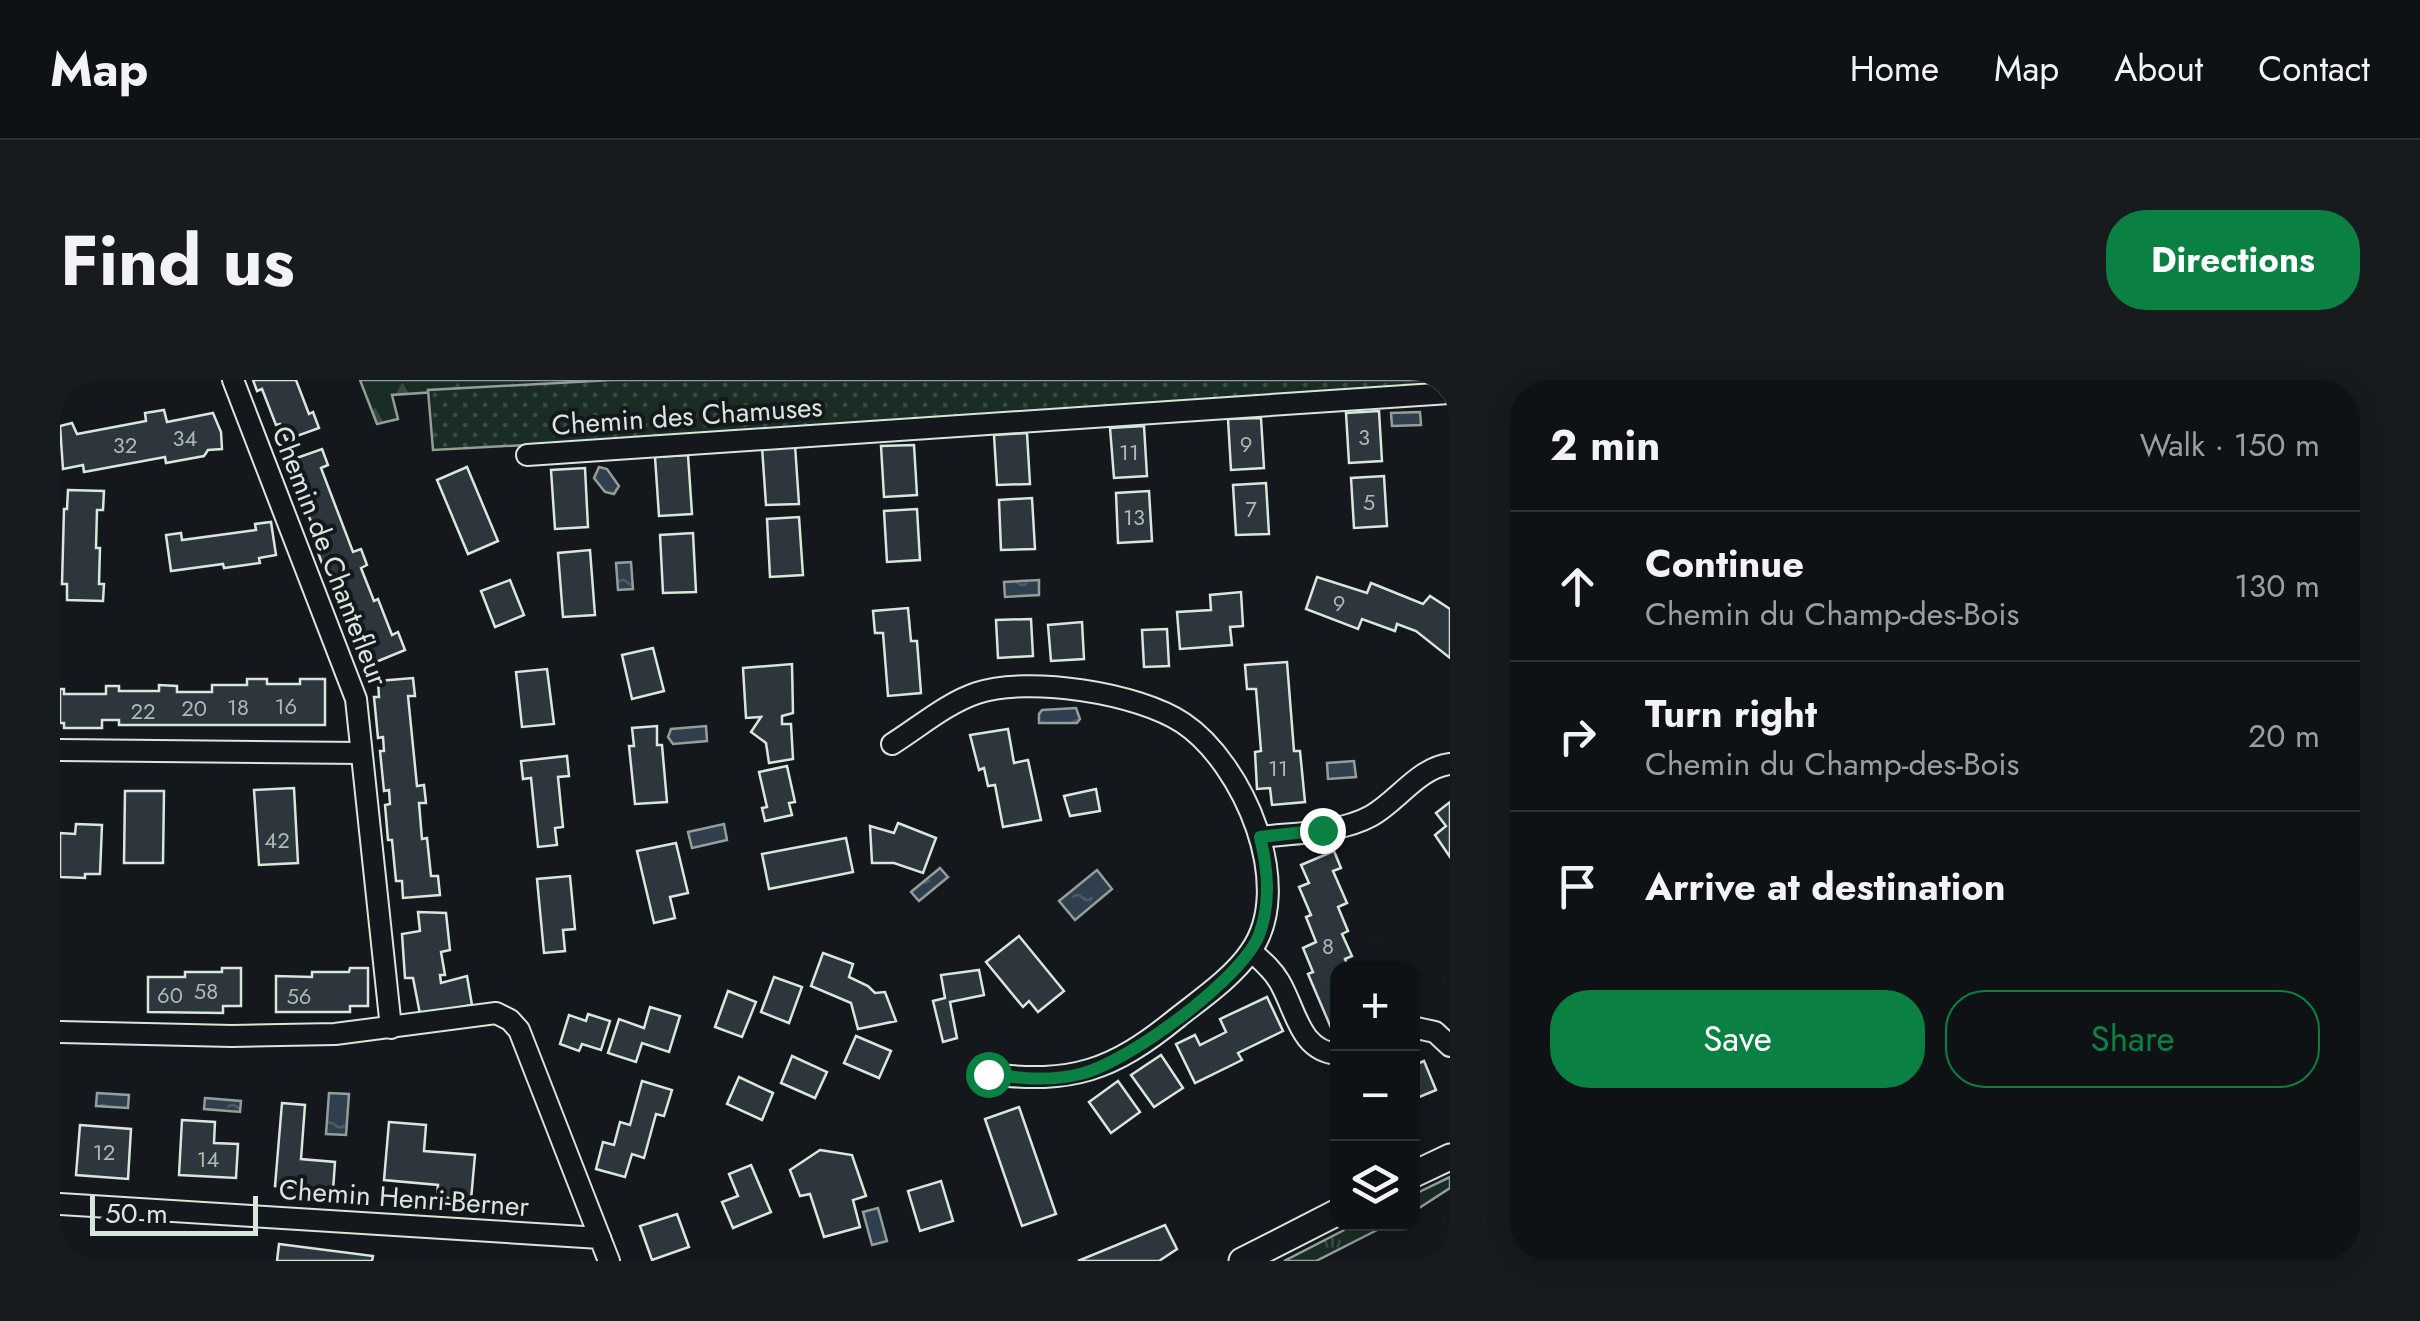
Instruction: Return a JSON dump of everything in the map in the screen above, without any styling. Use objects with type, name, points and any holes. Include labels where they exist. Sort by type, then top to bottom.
[{"type":"street","name":"Chemin de Chantefleur","points":[[234,380],[350,678],[360,719],[391,1028]]},
{"type":"street","name":"Chemin des Chamuses","points":[[527,455],[1450,393]]},
{"type":"street","points":[[892,744],[959,702],[990,690],[1056,687],[1109,696],[1159,712],[1194,732],[1222,764],[1260,837],[1268,885],[1266,911],[1251,952],[1202,998],[1146,1043],[1085,1074],[1033,1080],[988,1074]]},
{"type":"street","points":[[60,750],[361,754]]},
{"type":"street","points":[[1260,837],[1322,830],[1370,817],[1425,773],[1438,765],[1450,764]]},
{"type":"street","points":[[1251,952],[1276,976],[1309,1042],[1330,1053]]},
{"type":"street","points":[[60,1032],[335,1034],[496,1013],[519,1030],[609,1261]]},
{"type":"street","points":[[1420,1029],[1434,1032],[1450,1046]]},
{"type":"street","points":[[1420,1171],[1450,1157]]},
{"type":"street","name":"Chemin Henri-Berner","points":[[60,1204],[600,1238]]},
{"type":"street","points":[[1242,1261],[1330,1216]]},
{"type":"green space","points":[[360,380],[612,380],[392,395],[398,419],[377,424]]},
{"type":"green space","points":[[612,380],[1450,380],[1450,392],[433,450],[428,390]]},
{"type":"green space","points":[[1450,1177],[1450,1188],[1420,1207],[1420,1192]]},
{"type":"green space","points":[[1342,1231],[1375,1231],[1316,1261],[1284,1261]]},
{"type":"water","points":[[1420,412],[1421,425],[1392,426],[1391,413]]},
{"type":"water","points":[[599,467],[607,469],[619,486],[614,494],[605,492],[594,478]]},
{"type":"water","points":[[631,562],[633,589],[618,590],[616,563]]},
{"type":"water","points":[[1039,580],[1039,595],[1005,597],[1004,582]]},
{"type":"water","points":[[1076,708],[1080,719],[1077,723],[1039,723],[1042,710]]},
{"type":"water","points":[[706,726],[707,741],[673,744],[668,737],[671,729]]},
{"type":"water","points":[[1354,761],[1356,777],[1328,779],[1327,763]]},
{"type":"water","points":[[724,824],[727,840],[692,848],[688,832]]},
{"type":"water","points":[[940,868],[948,877],[919,901],[911,892]]},
{"type":"water","points":[[1097,870],[1112,889],[1075,920],[1059,901]]},
{"type":"water","points":[[97,1093],[129,1095],[128,1108],[96,1106]]},
{"type":"water","points":[[329,1093],[349,1094],[346,1135],[326,1134]]},
{"type":"water","points":[[205,1098],[241,1101],[240,1112],[204,1109]]},
{"type":"water","points":[[878,1208],[887,1241],[872,1245],[863,1212]]},
{"type":"building","points":[[253,380],[296,380],[319,428],[286,440],[262,389],[257,391]]},
{"type":"building","points":[[164,410],[167,422],[213,413],[221,432],[222,449],[166,463],[165,457],[84,472],[83,465],[63,469],[60,426],[72,423],[77,434],[146,421],[145,413]]},
{"type":"building","points":[[1379,411],[1382,461],[1349,463],[1346,413]]},
{"type":"building","points":[[1261,418],[1264,468],[1231,470],[1228,419]]},
{"type":"building","points":[[1144,426],[1147,476],[1114,478],[1110,428]]},
{"type":"building","points":[[1027,433],[1030,484],[997,485],[994,435]]},
{"type":"building","points":[[795,445],[799,504],[766,505],[762,447]]},
{"type":"building","points":[[914,445],[917,495],[884,497],[881,446]]},
{"type":"building","points":[[322,449],[328,465],[321,468],[353,552],[361,549],[367,565],[361,568],[374,601],[378,599],[392,635],[398,632],[405,650],[371,664],[365,647],[360,649],[345,610],[341,612],[328,564],[323,566],[309,528],[313,527],[308,514],[303,516],[289,477],[294,476],[288,461]]},
{"type":"building","points":[[688,455],[692,514],[659,516],[655,457]]},
{"type":"building","points":[[467,467],[498,541],[468,554],[437,480]]},
{"type":"building","points":[[585,468],[588,527],[555,529],[551,470]]},
{"type":"building","points":[[1384,476],[1387,526],[1354,528],[1351,478]]},
{"type":"building","points":[[1266,483],[1269,534],[1236,535],[1233,485]]},
{"type":"building","points":[[68,490],[104,491],[103,510],[97,510],[96,548],[100,548],[99,584],[104,584],[103,601],[67,600],[67,584],[62,584]]},
{"type":"building","points":[[1149,491],[1152,541],[1118,543],[1116,493]]},
{"type":"building","points":[[1032,498],[1035,549],[1001,550],[999,500]]},
{"type":"building","points":[[917,509],[920,560],[887,562],[884,511]]},
{"type":"building","points":[[799,517],[803,575],[770,577],[767,519]]},
{"type":"building","points":[[271,522],[276,555],[259,558],[260,563],[171,571],[166,535],[181,533],[182,540],[256,530],[255,524]]},
{"type":"building","points":[[693,533],[696,592],[663,593],[660,535]]},
{"type":"building","points":[[590,550],[595,615],[563,617],[558,553]]},
{"type":"building","points":[[1317,577],[1367,593],[1371,583],[1423,604],[1430,596],[1450,609],[1450,658],[1416,631],[1397,624],[1395,631],[1362,619],[1358,629],[1306,609]]},
{"type":"building","points":[[510,580],[524,615],[495,627],[481,591]]},
{"type":"building","points":[[1241,592],[1243,626],[1230,627],[1232,645],[1180,649],[1177,612],[1211,610],[1210,595]]},
{"type":"building","points":[[908,608],[911,641],[917,641],[921,693],[888,696],[883,633],[875,633],[873,611]]},
{"type":"building","points":[[1031,619],[1033,656],[998,658],[996,620]]},
{"type":"building","points":[[1082,622],[1084,659],[1051,661],[1048,625]]},
{"type":"building","points":[[1167,629],[1169,666],[1144,667],[1142,630]]},
{"type":"building","points":[[653,648],[664,691],[632,699],[622,655]]},
{"type":"building","points":[[1287,662],[1294,751],[1300,751],[1305,802],[1272,805],[1270,788],[1257,789],[1255,752],[1261,751],[1256,689],[1247,689],[1245,665]]},
{"type":"building","points":[[792,664],[793,713],[782,716],[782,724],[791,724],[793,759],[769,763],[766,743],[751,732],[761,717],[746,718],[743,668]]},
{"type":"building","points":[[547,669],[554,724],[522,727],[516,672]]},
{"type":"building","points":[[413,678],[415,696],[408,696],[417,786],[424,785],[426,803],[419,803],[422,839],[427,838],[431,876],[438,876],[440,895],[403,898],[402,881],[396,881],[392,840],[388,840],[385,805],[390,804],[389,790],[384,791],[380,751],[384,751],[383,737],[378,738],[374,697],[379,697],[378,681]]},
{"type":"building","points":[[247,679],[267,679],[267,684],[300,684],[300,679],[325,679],[325,725],[119,725],[119,720],[102,720],[102,728],[64,728],[64,723],[60,723],[60,689],[64,689],[64,694],[106,694],[106,686],[119,686],[119,691],[159,691],[159,685],[177,686],[177,692],[212,692],[212,685],[247,685]]},
{"type":"building","points":[[657,726],[667,802],[635,804],[629,746],[634,746],[632,728]]},
{"type":"building","points":[[1008,729],[1014,763],[1028,760],[1041,820],[1003,827],[995,785],[988,786],[984,768],[979,770],[970,735]]},
{"type":"building","points":[[567,756],[569,776],[558,777],[563,827],[555,828],[557,845],[538,847],[531,778],[523,779],[521,761]]},
{"type":"building","points":[[787,766],[795,802],[789,803],[792,815],[765,821],[762,808],[767,807],[759,772]]},
{"type":"building","points":[[294,788],[298,863],[259,865],[254,790]]},
{"type":"building","points":[[1096,789],[1100,811],[1070,816],[1064,796]]},
{"type":"building","points":[[125,791],[164,791],[163,863],[124,863]]},
{"type":"building","points":[[1450,802],[1450,857],[1435,835],[1446,826],[1436,813]]},
{"type":"building","points":[[898,823],[936,838],[923,873],[894,863],[872,863],[870,826],[894,833]]},
{"type":"building","points":[[76,824],[102,825],[100,874],[60,877],[60,833],[75,834]]},
{"type":"building","points":[[846,838],[853,872],[769,889],[762,854]]},
{"type":"building","points":[[676,843],[688,893],[670,897],[675,918],[654,923],[637,851]]},
{"type":"building","points":[[1334,851],[1341,868],[1333,871],[1347,903],[1338,907],[1348,931],[1342,934],[1352,956],[1346,961],[1330,961],[1330,1025],[1308,974],[1313,972],[1303,948],[1316,942],[1306,917],[1311,915],[1299,887],[1309,883],[1301,865]]},
{"type":"building","points":[[570,876],[575,929],[563,930],[565,951],[544,953],[537,879]]},
{"type":"building","points":[[418,912],[446,913],[450,950],[441,952],[445,975],[440,975],[441,983],[467,976],[472,1005],[420,1014],[413,978],[405,978],[402,934],[420,931]]},
{"type":"building","points":[[1019,936],[1064,991],[1038,1012],[1029,1001],[1023,1007],[986,962]]},
{"type":"building","points":[[823,953],[853,964],[849,977],[875,993],[885,992],[896,1021],[858,1029],[851,1003],[811,986]]},
{"type":"building","points":[[222,968],[241,968],[241,1006],[223,1006],[223,1013],[148,1012],[148,977],[185,977],[185,972],[222,972]]},
{"type":"building","points":[[350,968],[368,968],[368,1006],[350,1006],[350,1012],[276,1012],[276,976],[312,977],[312,972],[349,972]]},
{"type":"building","points":[[979,970],[984,995],[950,1002],[957,1038],[943,1042],[933,1001],[945,998],[941,975]]},
{"type":"building","points":[[774,977],[802,987],[789,1023],[761,1012]]},
{"type":"building","points":[[728,991],[756,1002],[742,1037],[715,1027]]},
{"type":"building","points":[[1267,997],[1283,1031],[1238,1053],[1242,1060],[1195,1083],[1176,1044],[1195,1035],[1200,1045],[1226,1032],[1220,1019]]},
{"type":"building","points":[[650,1007],[680,1016],[669,1052],[642,1043],[636,1062],[608,1053],[619,1019],[644,1028]]},
{"type":"building","points":[[588,1014],[610,1021],[601,1050],[582,1044],[579,1051],[560,1044],[569,1015],[586,1021]]},
{"type":"building","points":[[856,1036],[891,1051],[879,1078],[844,1063]]},
{"type":"building","points":[[1161,1055],[1183,1088],[1154,1107],[1131,1075]]},
{"type":"building","points":[[792,1056],[827,1072],[815,1098],[781,1083]]},
{"type":"building","points":[[1424,1061],[1436,1090],[1420,1097],[1420,1063]]},
{"type":"building","points":[[739,1077],[773,1093],[762,1120],[727,1104]]},
{"type":"building","points":[[642,1081],[672,1090],[664,1116],[656,1114],[644,1158],[632,1154],[625,1177],[596,1169],[603,1142],[614,1145],[620,1122],[630,1125]]},
{"type":"building","points":[[1118,1081],[1140,1112],[1111,1133],[1089,1102]]},
{"type":"building","points":[[282,1103],[305,1105],[301,1159],[335,1162],[333,1191],[275,1186]]},
{"type":"building","points":[[1019,1107],[1056,1214],[1022,1226],[985,1119]]},
{"type":"building","points":[[182,1120],[215,1122],[214,1143],[238,1144],[236,1178],[179,1175]]},
{"type":"building","points":[[389,1122],[426,1125],[424,1151],[475,1155],[471,1200],[437,1197],[438,1185],[384,1180]]},
{"type":"building","points":[[80,1125],[131,1129],[128,1179],[76,1175]]},
{"type":"building","points":[[820,1150],[852,1155],[866,1196],[853,1200],[860,1227],[824,1237],[810,1194],[800,1196],[790,1170]]},
{"type":"building","points":[[751,1165],[771,1212],[733,1228],[722,1202],[738,1196],[729,1174]]},
{"type":"building","points":[[941,1181],[953,1221],[920,1231],[908,1191]]},
{"type":"building","points":[[677,1214],[689,1247],[652,1260],[640,1226]]},
{"type":"building","points":[[1165,1225],[1177,1249],[1159,1261],[1078,1261]]},
{"type":"building","points":[[279,1244],[373,1256],[372,1261],[277,1261]]},
{"type":"route","points":[[988,1074],[1033,1080],[1085,1074],[1146,1043],[1251,952],[1266,911],[1268,885],[1260,837],[1322,830]]}]
